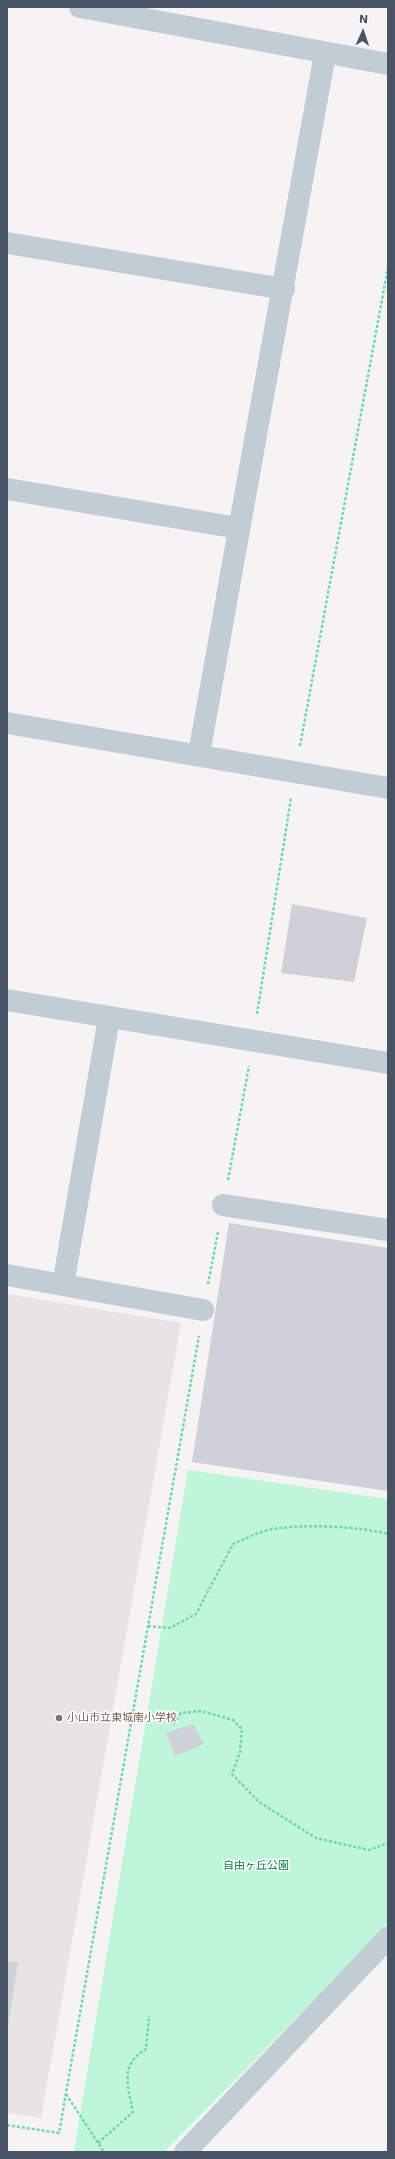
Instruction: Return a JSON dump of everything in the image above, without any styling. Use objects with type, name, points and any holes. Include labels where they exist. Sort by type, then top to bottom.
[{"type":"street","points":[[80,7],[325,54],[388,64]]},
{"type":"street","points":[[199,754],[238,528],[284,289],[325,54]]},
{"type":"street","points":[[7,242],[284,289]]},
{"type":"street","points":[[7,489],[238,528]]},
{"type":"street","points":[[7,723],[199,754],[295,773],[388,788]]},
{"type":"street","points":[[7,1000],[388,1063]]},
{"type":"street","points":[[63,1285],[109,1018]]},
{"type":"street","points":[[223,1205],[388,1230]]},
{"type":"street","points":[[7,1275],[203,1310]]},
{"type":"street","points":[[185,2152],[388,1938]]},
{"type":"path","points":[[7,2125],[59,2132],[203,1310],[253,1040],[295,773],[388,267]]},
{"type":"path","points":[[148,1626],[170,1628],[196,1614],[233,1544],[272,1529],[319,1528],[373,1530],[388,1534]]},
{"type":"path","points":[[162,1714],[174,1724],[181,1713],[200,1711],[233,1720],[242,1729],[240,1752],[232,1774],[259,1802],[316,1838],[368,1850],[388,1842]]},
{"type":"path","points":[[98,2143],[133,2112],[126,2074],[135,2055],[146,2050],[149,2016]]},
{"type":"path","points":[[66,2094],[104,2152]]},
{"type":"shaded area","name":"小山市立東城南小学校","points":[[7,1294],[181,1323],[41,2118],[7,2113]]},
{"type":"green space","name":"自由ヶ丘公園","points":[[188,1470],[388,1499],[388,1925],[164,2152],[76,2152],[74,2150]]},
{"type":"building","points":[[292,904],[367,918],[354,982],[281,973]]},
{"type":"building","points":[[229,1223],[388,1248],[388,1491],[192,1462]]},
{"type":"building","points":[[193,1724],[204,1744],[175,1756],[166,1733]]},
{"type":"building","points":[[7,1961],[18,1963],[8,2026],[7,2026]]},
{"type":"place","name":"小山市立東城南小学校","points":[[59,1718]]}]
